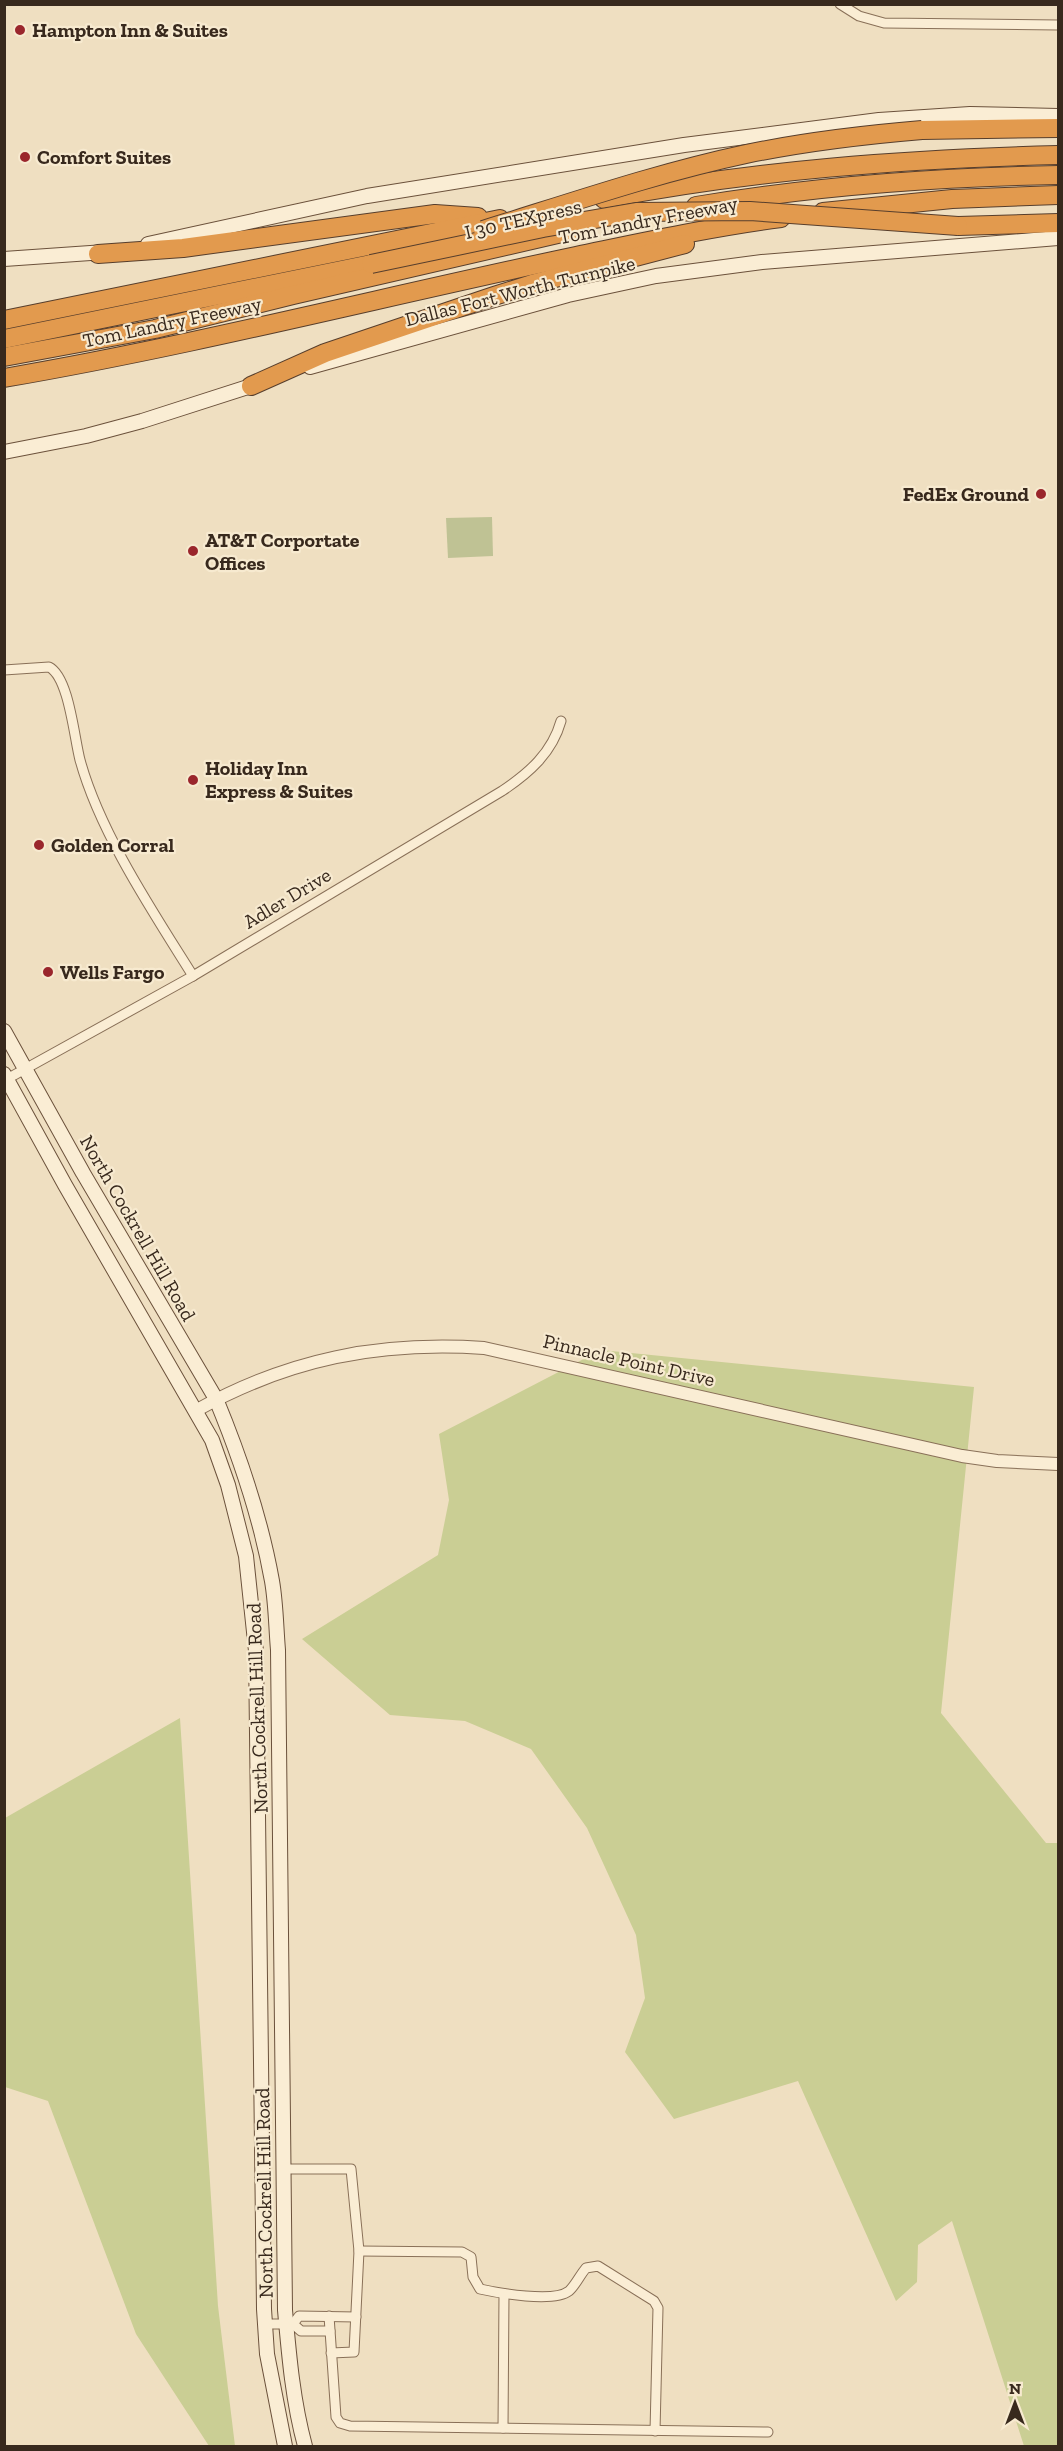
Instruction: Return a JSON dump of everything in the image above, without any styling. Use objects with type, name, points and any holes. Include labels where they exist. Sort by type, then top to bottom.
[{"type":"highway","points":[[371,264],[699,165],[811,142],[922,130],[1059,128]]},
{"type":"highway","name":"Tom Landry Freeway","points":[[4,320],[503,218],[642,192],[784,172],[926,160],[1059,155]]},
{"type":"highway","name":"I 30 TEXpress","points":[[4,357],[155,329],[614,221],[698,205],[854,186],[1059,175]]},
{"type":"highway","name":"Tom Landry Freeway","points":[[4,378],[126,356],[498,273],[718,227],[857,208],[952,199],[1059,195]]},
{"type":"highway","points":[[4,339],[543,228],[636,213],[719,210],[958,226],[1059,223]]},
{"type":"highway","points":[[98,254],[194,246],[435,214],[503,218]]},
{"type":"highway","points":[[251,386],[325,353],[532,284],[678,248],[718,227]]},
{"type":"main road","points":[[4,259],[98,254],[367,196],[684,145],[879,120],[970,114],[1059,116]]},
{"type":"main road","name":"Dallas Fort Worth Turnpike","points":[[4,452],[131,424],[323,363],[568,295],[656,276],[762,262],[1059,238]]},
{"type":"main road","name":"North Cockrell Hill Road","points":[[4,1031],[83,1173],[216,1399],[231,1434],[266,1554],[274,1603],[278,1650],[283,2169],[291,2379],[305,2446]]},
{"type":"main road","name":"North Cockrell Hill Road","points":[[6,1076],[97,1241],[212,1440],[240,1529],[250,1582],[256,1642],[265,2324],[267,2354],[285,2446]]},
{"type":"street","points":[[840,4],[859,16],[884,23],[1059,25]]},
{"type":"street","points":[[4,670],[49,667],[59,676],[64,687],[80,760],[92,796],[146,901],[193,976]]},
{"type":"street","name":"Adler Drive","points":[[6,1076],[25,1069],[193,976],[522,778],[541,759],[556,737],[561,722]]},
{"type":"street","name":"Pinnacle Point Drive","points":[[196,1410],[216,1399],[291,1368],[356,1353],[420,1345],[484,1348],[962,1456],[997,1461],[1059,1464]]},
{"type":"street","points":[[283,2169],[351,2169],[359,2251],[354,2352],[332,2354]]},
{"type":"street","points":[[359,2251],[462,2252],[471,2257],[473,2277],[480,2289],[504,2294],[551,2296],[568,2291],[586,2268],[598,2266],[654,2301],[657,2308],[655,2432]]},
{"type":"street","points":[[503,2428],[504,2294]]},
{"type":"street","points":[[289,2324],[299,2316],[356,2317]]},
{"type":"street","points":[[329,2316],[336,2417],[340,2423],[350,2426],[768,2432]]},
{"type":"street","points":[[265,2324],[289,2324],[301,2331],[330,2331]]},
{"type":"green space","points":[[492,517],[493,556],[448,558],[446,518]]},
{"type":"green space","points":[[601,1350],[974,1387],[941,1713],[1046,1843],[1058,1843],[1058,2446],[1024,2446],[952,2221],[918,2245],[917,2282],[896,2301],[798,2081],[674,2119],[625,2052],[645,1998],[636,1935],[587,1828],[531,1749],[465,1721],[390,1715],[302,1639],[438,1555],[449,1500],[439,1434]]},
{"type":"green space","points":[[180,1718],[218,2306],[235,2446],[209,2446],[136,2334],[48,2101],[5,2087],[5,1818]]},
{"type":"place","name":"Hampton Inn & Suites","points":[[20,30]]},
{"type":"place","name":"Comfort Suites","points":[[25,157]]},
{"type":"place","name":"FedEx Ground","points":[[1041,494]]},
{"type":"place","name":"AT&T Corportate Offices","points":[[193,551]]},
{"type":"place","name":"Holiday Inn Express & Suites","points":[[193,780]]},
{"type":"place","name":"Golden Corral","points":[[39,845]]},
{"type":"place","name":"Wells Fargo","points":[[48,972]]}]
